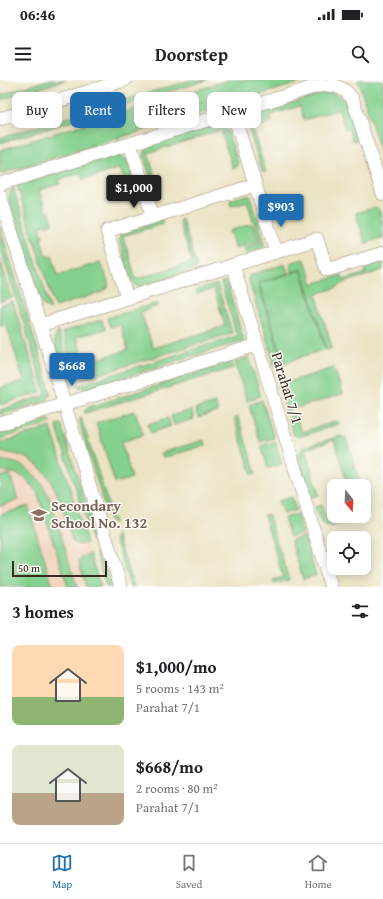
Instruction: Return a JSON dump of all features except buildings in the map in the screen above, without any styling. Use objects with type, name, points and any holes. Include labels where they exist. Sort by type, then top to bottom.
[{"type":"street","points":[[0,119],[125,80]]},
{"type":"street","points":[[261,103],[314,87],[329,85],[342,88],[350,95],[356,105],[383,194]]},
{"type":"street","points":[[0,184],[207,120]]},
{"type":"street","points":[[238,128],[276,252]]},
{"type":"street","points":[[130,144],[153,217]]},
{"type":"street","points":[[127,298],[107,231],[255,185]]},
{"type":"street","points":[[0,195],[120,587]]},
{"type":"street","points":[[40,325],[318,239],[327,270],[383,253]]},
{"type":"street","points":[[233,265],[257,345]]},
{"type":"street","name":"Parahat 7/1","points":[[0,424],[257,345],[332,587]]},
{"type":"shaded area","name":"Secondary School No. 132","points":[[51,427],[101,587],[0,587],[0,443]]},
{"type":"green space","points":[[48,80],[66,80],[26,92],[12,92],[12,96],[0,100],[0,95]]},
{"type":"green space","points":[[191,80],[207,80],[168,92],[151,92]]},
{"type":"green space","points":[[229,80],[308,80],[261,94],[261,92],[207,92],[207,111],[199,114],[199,92],[190,92]]},
{"type":"green space","points":[[358,80],[383,80],[383,161]]},
{"type":"green space","points":[[332,92],[338,95],[347,105],[353,118],[359,139],[353,141],[349,129],[345,130],[339,109],[304,120],[300,106],[270,115],[272,122],[261,125],[261,113],[324,93]]},
{"type":"green space","points":[[134,97],[134,102],[126,105],[126,100]]},
{"type":"green space","points":[[134,109],[134,128],[152,128],[0,174],[0,150],[72,128],[126,128],[126,111]]},
{"type":"green space","points":[[70,117],[70,122],[62,124],[62,119]]},
{"type":"green space","points":[[33,128],[49,128],[0,143],[0,138]]},
{"type":"green space","points":[[207,128],[225,128],[238,163],[237,167],[233,169],[221,130],[148,153],[160,192],[155,191],[144,157],[146,148],[152,144]]},
{"type":"green space","points":[[249,128],[252,128],[266,172],[263,172]]},
{"type":"green space","points":[[112,156],[119,156],[127,160],[139,198],[131,201],[120,168],[83,180],[81,173],[59,180],[60,184],[39,190],[46,212],[49,211],[53,223],[40,227],[43,237],[41,238],[46,257],[52,255],[58,275],[101,262],[108,282],[108,288],[102,292],[55,307],[17,186]]},
{"type":"green space","points":[[13,187],[51,310],[43,305],[9,198]]},
{"type":"green space","points":[[246,195],[250,196],[251,198],[265,243],[262,248],[246,253],[244,248],[260,242],[247,201],[231,206],[230,200]]},
{"type":"green space","points":[[376,207],[381,217],[383,238],[365,243],[356,213]]},
{"type":"green space","points":[[182,219],[197,268],[140,286],[136,285],[131,279],[119,240],[120,234],[162,220],[163,224],[123,236],[136,279],[192,262],[179,221]]},
{"type":"green space","points":[[252,224],[258,241],[235,248],[229,231]]},
{"type":"green space","points":[[0,227],[51,393],[46,401],[0,415],[0,410],[46,395],[0,246]]},
{"type":"green space","points":[[0,259],[12,298],[0,302]]},
{"type":"green space","points":[[303,259],[305,260],[313,284],[342,275],[343,280],[366,273],[365,268],[383,262],[383,270],[316,294],[332,348],[327,350],[302,269],[292,272],[290,263]]},
{"type":"green space","points":[[285,264],[288,273],[258,283],[283,364],[275,366],[248,278],[250,275]]},
{"type":"green space","points":[[301,270],[326,349],[284,363],[259,283]]},
{"type":"green space","points":[[226,281],[244,340],[87,389],[79,387],[79,385],[237,336],[221,283]]},
{"type":"green space","points":[[217,284],[232,333],[77,381],[62,332],[102,320],[105,329],[76,337],[85,363],[128,350],[120,324],[110,327],[107,318],[157,303],[158,306],[141,312],[153,348],[225,326],[214,289],[197,294],[196,290]]},
{"type":"green space","points":[[13,302],[41,392],[0,405],[0,388],[24,381],[6,324],[0,325],[0,306]]},
{"type":"green space","points":[[58,331],[74,385],[66,379],[54,341]]},
{"type":"green space","points":[[249,357],[261,396],[247,401],[235,362]]},
{"type":"green space","points":[[232,362],[233,368],[85,413],[84,411],[89,407]]},
{"type":"green space","points":[[334,368],[343,394],[286,411],[278,385]]},
{"type":"green space","points":[[262,400],[274,438],[260,442],[249,405]]},
{"type":"green space","points":[[215,403],[218,412],[198,418],[195,409]]},
{"type":"green space","points":[[191,410],[194,419],[174,425],[171,416]]},
{"type":"green space","points":[[135,411],[143,435],[121,442],[132,478],[115,483],[96,423]]},
{"type":"green space","points":[[295,415],[301,432],[338,421],[339,424],[302,436],[296,436],[293,434],[288,418]]},
{"type":"green space","points":[[80,417],[114,523],[109,521],[80,425]]},
{"type":"green space","points":[[238,417],[256,474],[252,475],[234,418]]},
{"type":"green space","points":[[168,418],[171,426],[151,433],[148,424]]},
{"type":"green space","points":[[50,419],[51,423],[0,439],[0,434]]},
{"type":"green space","points":[[61,424],[97,539],[92,541],[56,425]]},
{"type":"green space","points":[[51,427],[87,543],[77,544],[72,540],[63,509],[51,481],[43,470],[32,461],[18,455],[0,452],[0,443]]},
{"type":"green space","points":[[340,436],[346,438],[359,479],[346,479],[334,440],[305,450],[319,495],[312,497],[299,457],[301,450],[304,447]]},
{"type":"green space","points":[[204,440],[206,445],[163,458],[161,453]]},
{"type":"green space","points":[[275,442],[282,464],[268,468],[261,446]]},
{"type":"green space","points":[[0,461],[17,463],[30,471],[41,483],[49,497],[77,587],[68,587],[37,492],[25,478],[17,474],[0,470]]},
{"type":"green space","points":[[10,474],[18,500],[0,506],[0,477]]},
{"type":"green space","points":[[292,497],[296,510],[283,514],[278,501]]},
{"type":"green space","points":[[321,505],[327,523],[345,523],[328,527],[322,523],[315,507]]},
{"type":"green space","points":[[28,506],[53,587],[0,587],[0,515]]},
{"type":"green space","points":[[268,514],[289,580],[274,584],[273,580],[283,577],[264,515]]},
{"type":"green space","points":[[297,514],[303,533],[290,537],[284,518]]},
{"type":"green space","points":[[117,535],[134,587],[130,587],[115,538]]},
{"type":"green space","points":[[304,536],[316,575],[303,579],[291,540]]},
{"type":"green space","points":[[100,551],[111,587],[106,587],[96,552]]},
{"type":"green space","points":[[90,554],[101,587],[86,587],[79,562],[82,557]]},
{"type":"place","name":"Secondary School No. 132","points":[[39,515]]}]
